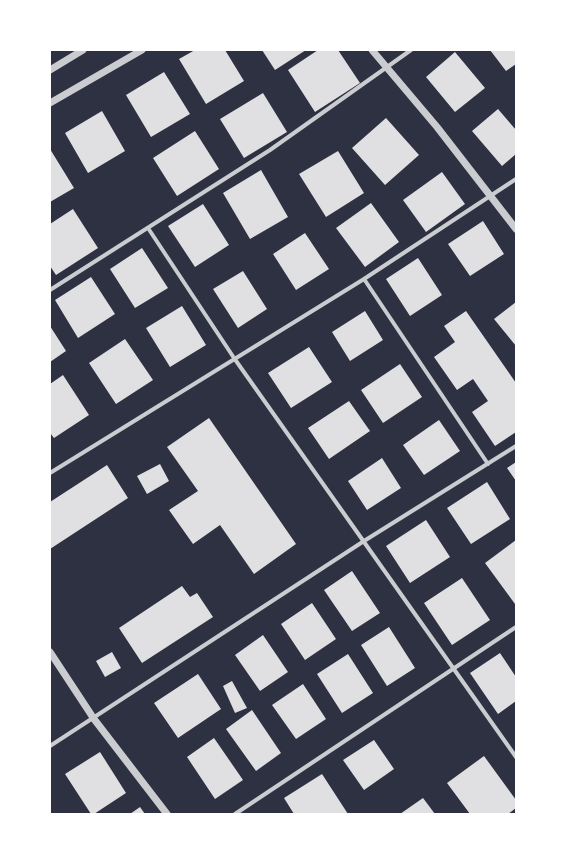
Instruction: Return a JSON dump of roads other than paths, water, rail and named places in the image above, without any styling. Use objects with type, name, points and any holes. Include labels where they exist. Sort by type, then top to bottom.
[{"type":"street","points":[[50,70],[83,50]]},
{"type":"street","points":[[50,103],[142,50]]},
{"type":"street","points":[[372,50],[437,127],[516,229]]},
{"type":"street","points":[[50,290],[270,150],[411,50]]},
{"type":"street","points":[[50,473],[364,279],[516,179]]},
{"type":"street","points":[[148,228],[234,358],[516,757]]},
{"type":"street","points":[[364,279],[488,464]]},
{"type":"street","points":[[50,746],[94,719],[364,540],[516,446]]},
{"type":"street","points":[[235,814],[454,670],[516,627]]},
{"type":"street","points":[[50,652],[94,719],[167,814]]}]
